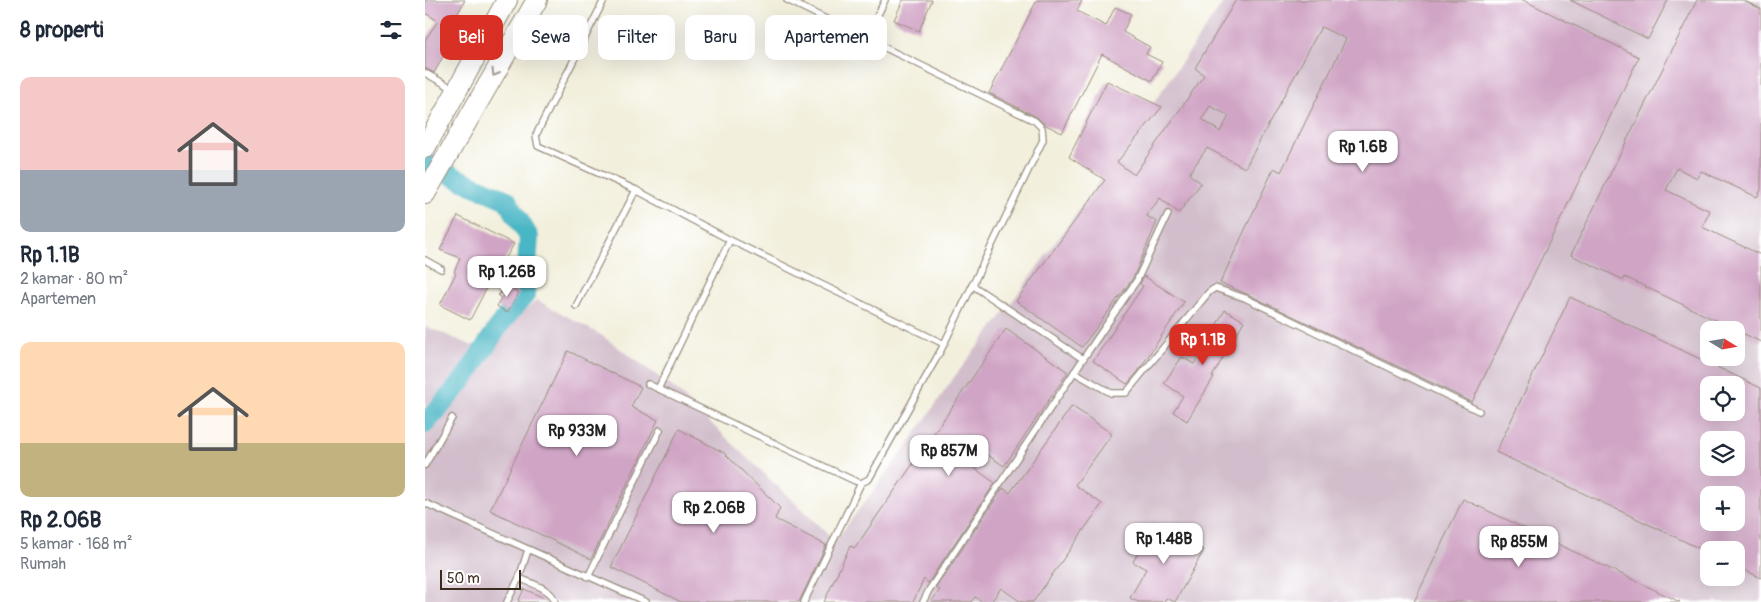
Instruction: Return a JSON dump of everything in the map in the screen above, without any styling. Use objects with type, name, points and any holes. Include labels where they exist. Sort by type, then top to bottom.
[{"type":"highway","points":[[428,143],[507,0]]},
{"type":"highway","points":[[425,194],[537,0]]},
{"type":"lane","points":[[604,0],[536,135],[538,146],[636,190],[730,240],[944,344]]},
{"type":"lane","points":[[787,0],[817,15]]},
{"type":"lane","points":[[878,15],[885,0]]},
{"type":"lane","points":[[804,602],[861,482],[869,479],[873,473],[944,344],[1043,140],[1042,128],[1035,121],[887,49]]},
{"type":"lane","points":[[425,73],[456,90]]},
{"type":"lane","points":[[577,306],[636,190]]},
{"type":"lane","points":[[923,602],[929,590],[1137,280],[1168,214]]},
{"type":"lane","points":[[658,389],[730,240]]},
{"type":"lane","points":[[425,260],[441,269]]},
{"type":"lane","points":[[972,286],[1083,359]]},
{"type":"lane","points":[[1074,372],[1111,393],[1126,393],[1209,292],[1215,288],[1245,298],[1479,410]]},
{"type":"lane","points":[[648,384],[861,482]]},
{"type":"lane","points":[[425,465],[452,418]]},
{"type":"lane","points":[[588,577],[660,430]]},
{"type":"lane","points":[[425,503],[646,602]]},
{"type":"lane","points":[[507,602],[519,578],[529,550]]},
{"type":"lane","points":[[519,578],[549,592],[554,597],[555,602]]},
{"type":"shaded area","points":[[1225,0],[1761,0],[1761,602],[425,602],[425,328],[427,327],[471,345],[496,346],[516,317],[537,300],[601,335],[674,388],[835,541],[902,453],[955,376],[1089,196]]},
{"type":"building","points":[[425,0],[465,0],[458,13],[460,15],[440,15],[441,60],[434,73],[425,68],[425,40],[438,21],[425,13]]},
{"type":"building","points":[[903,0],[932,0],[919,31],[894,20]]},
{"type":"building","points":[[1037,0],[1082,0],[1077,11],[1106,26],[1115,7],[1131,14],[1123,32],[1150,47],[1146,54],[1162,62],[1152,81],[1102,54],[1062,133],[1044,124],[1037,117],[989,93]]},
{"type":"building","points":[[1236,0],[1523,0],[1639,57],[1472,402],[1247,294],[1220,283],[1274,168],[1281,172],[1346,39],[1321,27],[1245,168],[1207,148],[1189,174],[1201,183],[1179,213],[1160,198],[1147,216],[1157,222],[1133,278],[1082,347],[1016,301],[1105,180],[1069,157],[1107,81],[1162,107],[1117,162],[1134,175],[1204,75],[1195,68]],"holes":[[[1210,106],[1229,116],[1220,132],[1202,119]]]},
{"type":"building","points":[[1570,0],[1668,0],[1648,39]]},
{"type":"building","points":[[1697,0],[1743,0],[1761,9],[1761,190],[1757,197],[1701,171],[1697,178],[1677,168],[1666,190],[1710,211],[1702,227],[1761,255],[1761,342],[1745,334],[1745,321],[1717,321],[1625,277],[1624,280],[1571,255]]},
{"type":"building","points":[[458,216],[514,244],[497,273],[491,271],[484,288],[486,289],[470,320],[440,305],[456,273],[454,272],[460,258],[440,250]]},
{"type":"building","points":[[1144,276],[1184,302],[1137,373],[1127,384],[1093,361],[1143,286],[1140,284]]},
{"type":"building","points":[[505,285],[519,293],[507,313],[497,306],[501,298],[498,296]]},
{"type":"building","points":[[1570,297],[1700,359],[1700,366],[1715,366],[1736,376],[1700,376],[1700,421],[1745,421],[1745,380],[1761,388],[1761,578],[1745,570],[1745,541],[1700,541],[1700,549],[1496,452]]},
{"type":"building","points":[[1225,310],[1244,321],[1212,377],[1214,377],[1187,421],[1173,412],[1183,396],[1164,383],[1182,357],[1194,364]]},
{"type":"building","points":[[1006,329],[1068,372],[1004,466],[973,445],[963,460],[995,483],[928,583],[924,579],[913,602],[824,602],[850,546],[855,548]]},
{"type":"building","points":[[568,351],[641,387],[631,407],[658,420],[591,559],[490,510]]},
{"type":"building","points":[[1072,406],[1112,434],[1075,485],[1102,504],[1033,602],[1021,602],[1001,588],[991,602],[983,602],[975,597],[971,602],[931,602],[940,590],[936,588],[1003,488],[1010,493]]},
{"type":"building","points":[[679,429],[724,453],[780,508],[775,519],[826,545],[799,602],[681,602],[611,567]]},
{"type":"building","points":[[1463,499],[1680,602],[1414,602]]},
{"type":"building","points":[[1154,522],[1204,550],[1175,602],[1166,598],[1164,602],[1138,602],[1130,598],[1146,569],[1133,562]]},
{"type":"building","points":[[524,589],[549,600],[550,602],[518,602]]},
{"type":"waterway","points":[[425,162],[507,200],[529,237],[525,295],[501,323],[464,379],[425,424]]}]
